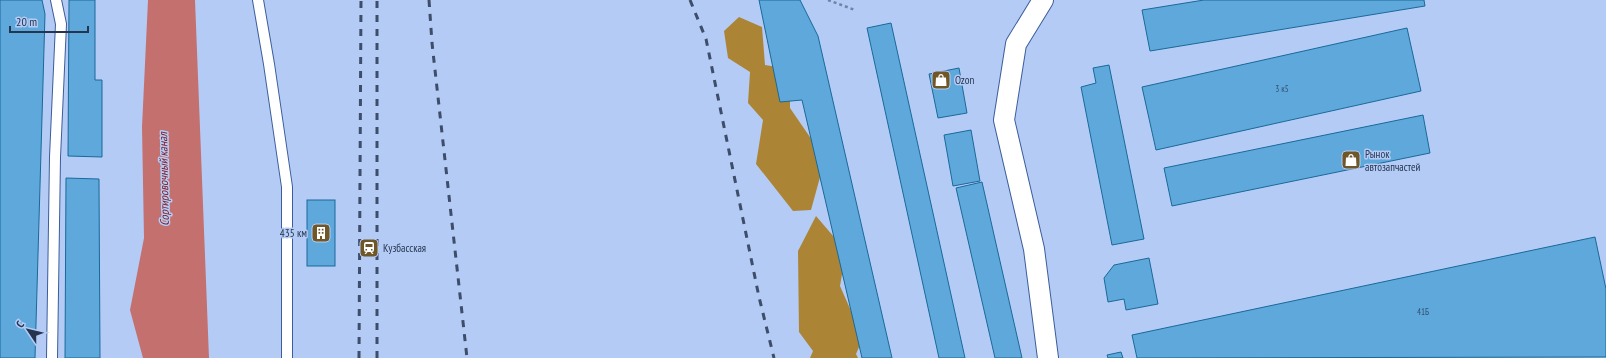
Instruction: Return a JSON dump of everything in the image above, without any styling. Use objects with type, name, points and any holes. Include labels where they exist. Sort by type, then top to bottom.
[{"type":"street","points":[[1043,0],[1016,44],[1004,120],[1034,249],[1048,358]]},
{"type":"lane","points":[[52,358],[55,157],[61,24],[56,0]]},
{"type":"lane","points":[[258,0],[287,187],[286,358]]},
{"type":"path","points":[[828,0],[855,10]]},
{"type":"shaded area","points":[[739,17],[762,27],[765,65],[790,69],[790,108],[825,159],[811,210],[793,211],[756,164],[763,120],[748,103],[750,72],[728,58],[724,31]]},
{"type":"shaded area","points":[[816,216],[846,251],[840,286],[863,338],[856,354],[858,358],[810,358],[813,351],[799,332],[798,251]]},
{"type":"water","name":"Сортировочный канал","points":[[148,0],[195,0],[209,358],[143,358],[130,310],[144,238],[142,127]]},
{"type":"building","points":[[0,0],[42,0],[45,14],[35,358],[0,358]]},
{"type":"building","points":[[69,0],[95,0],[95,80],[102,80],[102,157],[68,156]]},
{"type":"building","points":[[759,0],[800,0],[818,36],[892,358],[862,358],[802,100],[780,102]]},
{"type":"building","points":[[1204,0],[1424,0],[1425,6],[1150,51],[1142,10]]},
{"type":"building","points":[[891,23],[965,358],[939,358],[867,28]]},
{"type":"building","points":[[1407,28],[1421,91],[1156,150],[1142,87]]},
{"type":"building","points":[[1109,65],[1144,239],[1112,245],[1081,87],[1096,83],[1093,68]]},
{"type":"building","points":[[959,68],[967,113],[938,118],[929,74]]},
{"type":"building","points":[[1423,115],[1430,153],[1172,206],[1164,168]]},
{"type":"building","points":[[971,130],[980,181],[953,186],[944,135]]},
{"type":"building","points":[[66,178],[99,179],[100,358],[65,358]]},
{"type":"building","points":[[982,182],[1022,358],[995,358],[956,188]]},
{"type":"building","name":"435 км","points":[[307,200],[335,200],[335,266],[307,266]]},
{"type":"building","points":[[1595,237],[1606,289],[1606,357],[1137,358],[1132,335]]},
{"type":"building","points":[[1149,258],[1158,304],[1126,310],[1124,299],[1108,302],[1104,278],[1114,265]]},
{"type":"building","points":[[1121,352],[1123,358],[1108,358],[1107,355]]},
{"type":"railway","points":[[359,358],[361,0]]},
{"type":"railway","points":[[377,0],[377,358]]},
{"type":"railway","points":[[429,0],[432,43],[467,358]]},
{"type":"railway","points":[[690,0],[706,39],[759,297],[774,358]]},
{"type":"place","name":"Ozon","points":[[941,80]]},
{"type":"place","name":"Рынок автозапчастей","points":[[1351,160]]},
{"type":"place","name":"435 км","points":[[321,233]]},
{"type":"place","name":"Кузбасская","points":[[369,248]]}]
